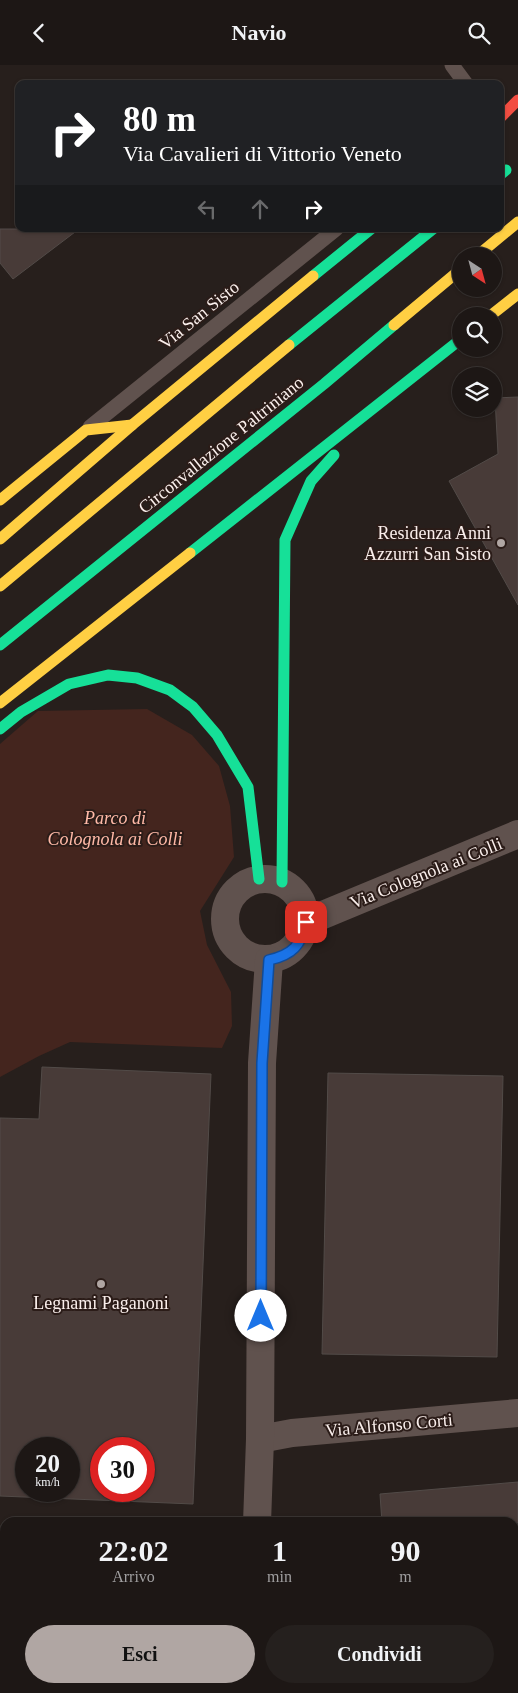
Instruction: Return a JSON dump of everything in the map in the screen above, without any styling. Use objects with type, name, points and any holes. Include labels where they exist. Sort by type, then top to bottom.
[{"type":"highway","points":[[488,247],[518,221]]},
{"type":"highway","points":[[0,539],[132,425],[367,232]]},
{"type":"highway","name":"Circonvallazione Paltriniano","points":[[0,586],[289,345],[429,232]]},
{"type":"highway","name":"Circonvallazione Paltriniano","points":[[0,645],[324,384],[452,277]]},
{"type":"highway","points":[[501,307],[518,294]]},
{"type":"highway","points":[[0,703],[452,346]]},
{"type":"highway","points":[[394,407],[439,356]]},
{"type":"highway","points":[[0,500],[86,430],[132,425]]},
{"type":"highway","points":[[270,881],[285,540],[311,481],[333,456],[341,450]]},
{"type":"highway","points":[[0,729],[21,712],[69,684],[89,679],[108,675],[137,678],[170,690],[193,707],[217,735],[248,787],[270,881]]},
{"type":"street","name":"Via Colognola ai Colli","points":[[306,922],[518,835]]},
{"type":"street","points":[[270,881],[292,889],[300,898],[305,909],[306,922],[304,933],[298,944],[290,952],[269,960],[255,959],[243,953],[233,944],[226,931],[224,918],[228,904],[235,893],[246,884],[270,881]]},
{"type":"street","points":[[256,1517],[260,1439],[262,1063],[269,960]]},
{"type":"street","name":"Via Alfonso Corti","points":[[260,1439],[292,1433],[518,1413]]},
{"type":"lane","points":[[452,65],[463,80]]},
{"type":"lane","name":"Via San Sisto","points":[[86,430],[332,232]]},
{"type":"green space","name":"Parco di Colognola ai Colli","points":[[147,709],[192,735],[219,766],[230,806],[234,857],[200,911],[207,945],[231,992],[232,1026],[222,1048],[70,1042],[0,1077],[0,744],[38,711]]},
{"type":"building","points":[[0,229],[15,229],[15,232],[75,232],[13,279],[0,263]]},
{"type":"building","name":"Residenza Anni Azzurri San Sisto","points":[[518,397],[518,605],[449,481],[498,454],[496,417],[502,417],[502,398]]},
{"type":"building","name":"Legnami Paganoni","points":[[42,1067],[211,1074],[193,1504],[145,1502],[155,1502],[155,1437],[90,1437],[90,1500],[80,1499],[80,1437],[15,1437],[15,1497],[0,1496],[0,1118],[39,1119]]},
{"type":"building","points":[[328,1073],[503,1076],[497,1357],[322,1354]]},
{"type":"building","points":[[518,1482],[518,1517],[382,1517],[380,1494]]},
{"type":"traffic: fast","points":[[313,276],[367,232]]},
{"type":"traffic: fast","points":[[289,345],[429,232]]},
{"type":"traffic: fast","points":[[0,645],[324,384],[394,325]]},
{"type":"traffic: fast","points":[[190,553],[452,346]]},
{"type":"traffic: fast","points":[[282,882],[285,540],[311,481],[334,455]]},
{"type":"traffic: fast","points":[[0,729],[21,712],[69,684],[108,675],[137,678],[170,690],[193,707],[217,735],[248,787],[259,879]]},
{"type":"traffic: slow","points":[[488,247],[518,222]]},
{"type":"traffic: slow","points":[[0,539],[132,425],[313,276]]},
{"type":"traffic: slow","points":[[394,325],[452,277]]},
{"type":"traffic: slow","points":[[501,307],[518,294]]},
{"type":"traffic: slow","points":[[0,586],[289,345]]},
{"type":"traffic: slow","points":[[0,500],[86,430],[132,425]]},
{"type":"traffic: slow","points":[[0,703],[190,553]]},
{"type":"traffic: jam","points":[[504,114],[518,100]]},
{"type":"place","name":"Residenza Anni Azzurri San Sisto","points":[[501,543]]},
{"type":"place","name":"Legnami Paganoni","points":[[101,1284]]},
{"type":"route","points":[[261,1316],[262,1063],[269,960],[290,952],[298,944],[304,933],[306,922]]}]
